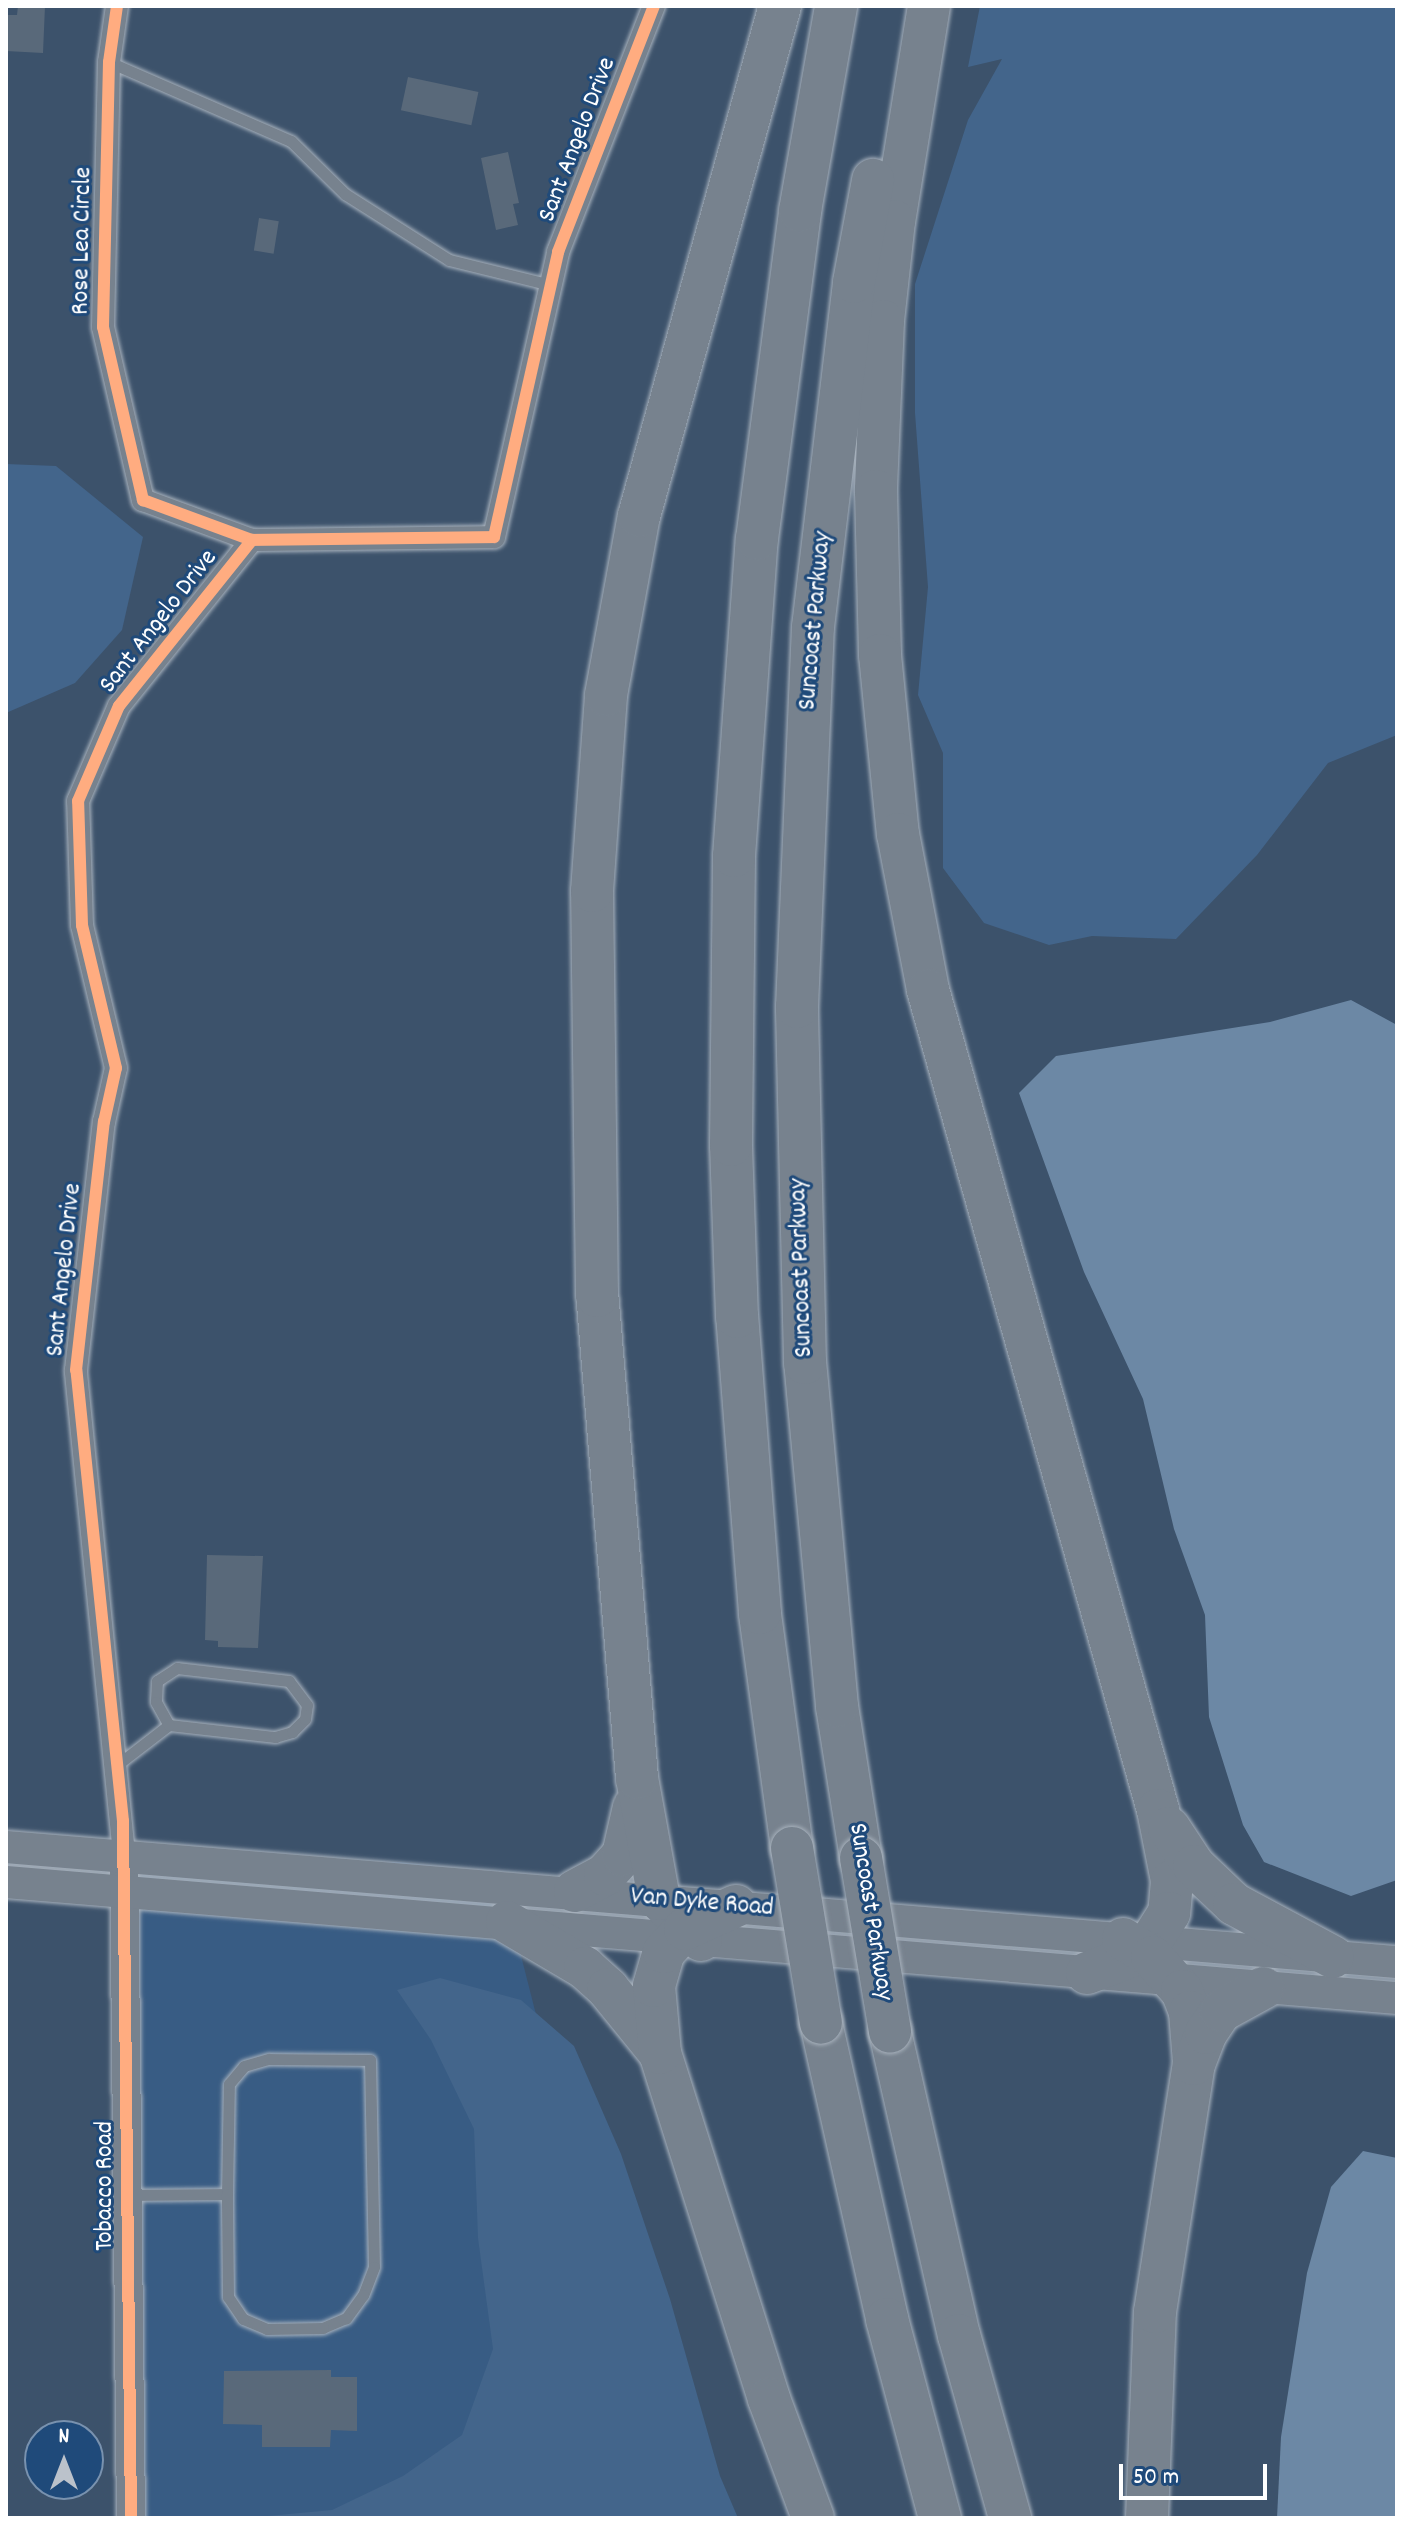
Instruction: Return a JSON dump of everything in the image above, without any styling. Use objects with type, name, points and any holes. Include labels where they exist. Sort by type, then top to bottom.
[{"type":"highway","points":[[680,1926],[637,1778],[597,1296],[592,891],[599,775],[619,614],[639,516],[780,6]]},
{"type":"highway","points":[[836,6],[800,211],[757,539],[732,935],[737,1317],[760,1613],[792,1848],[821,2023],[887,2319],[940,2518]]},
{"type":"highway","name":"Suncoast Parkway","points":[[907,6],[854,282],[812,642],[797,1007],[805,1363],[837,1706],[890,2032],[956,2319],[1010,2518]]},
{"type":"highway","points":[[929,6],[894,221],[878,407],[876,573],[898,834],[955,1103],[1158,1810],[1172,1896],[1169,1913],[1140,1944],[1087,1973]]},
{"type":"highway","points":[[575,1891],[605,1875],[623,1855],[637,1778]]},
{"type":"highway","points":[[1158,1810],[1213,1887],[1259,1922],[1333,1957]]},
{"type":"highway","points":[[736,1906],[680,1926],[660,1960],[654,1986],[660,2053],[769,2399],[813,2518]]},
{"type":"highway","points":[[507,1922],[585,1968],[660,2053]]},
{"type":"highway","points":[[1140,1944],[1174,1981],[1190,2012],[1194,2064]]},
{"type":"highway","points":[[1147,2518],[1155,2312],[1194,2064],[1206,2033],[1221,2011],[1263,1988]]},
{"type":"main road","name":"Van Dyke Road","points":[[6,1847],[575,1891],[680,1926]]},
{"type":"main road","name":"Van Dyke Road","points":[[6,1882],[507,1922],[680,1926],[1087,1973],[1397,1998]]},
{"type":"main road","name":"Van Dyke Road","points":[[736,1906],[1140,1944],[1397,1962]]},
{"type":"street","name":"Rose Lea Circle","points":[[117,6],[109,62],[103,327],[143,500],[252,540]]},
{"type":"street","name":"Sant Angelo Drive","points":[[124,1854],[76,1370],[104,1122],[116,1068],[82,925],[78,801],[119,706],[252,540],[494,537],[558,252],[654,6]]},
{"type":"street","name":"Tobacco Road","points":[[124,1854],[131,2518]]},
{"type":"lane","points":[[109,62],[291,141],[345,194],[449,260],[551,285]]},
{"type":"lane","points":[[117,1765],[169,1725],[275,1737],[292,1732],[305,1719],[307,1705],[302,1692],[289,1681],[177,1668],[157,1681],[156,1702],[169,1725]]},
{"type":"lane","points":[[269,2059],[370,2060],[374,2267],[363,2295],[346,2318],[323,2328],[267,2329],[243,2319],[228,2297],[227,2194],[229,2084],[244,2066],[269,2059]]},
{"type":"lane","points":[[128,2195],[227,2194]]},
{"type":"shaded area","points":[[980,6],[1397,6],[1397,735],[1328,763],[1257,855],[1176,939],[1092,936],[1049,945],[984,923],[943,868],[943,753],[918,695],[928,587],[915,413],[915,284],[968,120],[1002,59],[968,67]]},
{"type":"shaded area","points":[[6,464],[56,466],[143,537],[122,630],[75,683],[6,713]]},
{"type":"shaded area","points":[[1351,1000],[1397,1025],[1397,1880],[1351,1896],[1264,1862],[1243,1825],[1209,1717],[1205,1615],[1174,1529],[1143,1399],[1084,1272],[1019,1093],[1056,1056],[1270,1022]]},
{"type":"shaded area","points":[[399,1862],[500,1873],[586,2211],[656,2518],[137,2518],[139,1866]]},
{"type":"shaded area","points":[[440,1978],[521,2000],[574,2046],[621,2154],[670,2299],[720,2476],[738,2518],[246,2518],[332,2510],[403,2476],[462,2435],[493,2349],[478,2238],[474,2129],[431,2040],[397,1990]]},
{"type":"shaded area","points":[[1363,2151],[1397,2158],[1397,2518],[1277,2518],[1281,2437],[1307,2273],[1331,2187]]},
{"type":"building","points":[[18,6],[45,6],[43,53],[6,51],[6,15],[17,15]]},
{"type":"building","points":[[408,77],[478,92],[471,125],[401,110]]},
{"type":"building","points":[[508,152],[519,203],[513,204],[518,225],[496,230],[481,158]]},
{"type":"building","points":[[259,218],[279,221],[274,254],[254,251]]},
{"type":"building","points":[[207,1555],[263,1556],[258,1648],[218,1647],[218,1641],[205,1640]]},
{"type":"building","points":[[331,2370],[331,2377],[357,2377],[357,2431],[331,2430],[330,2447],[262,2447],[262,2425],[223,2424],[224,2371]]},
{"type":"cycle path","points":[[117,6],[109,62],[103,327],[143,500],[252,540]]},
{"type":"cycle path","points":[[131,2518],[123,1821],[76,1370],[104,1122],[116,1068],[82,925],[78,801],[119,706],[252,540],[494,537],[558,252],[654,6]]}]
